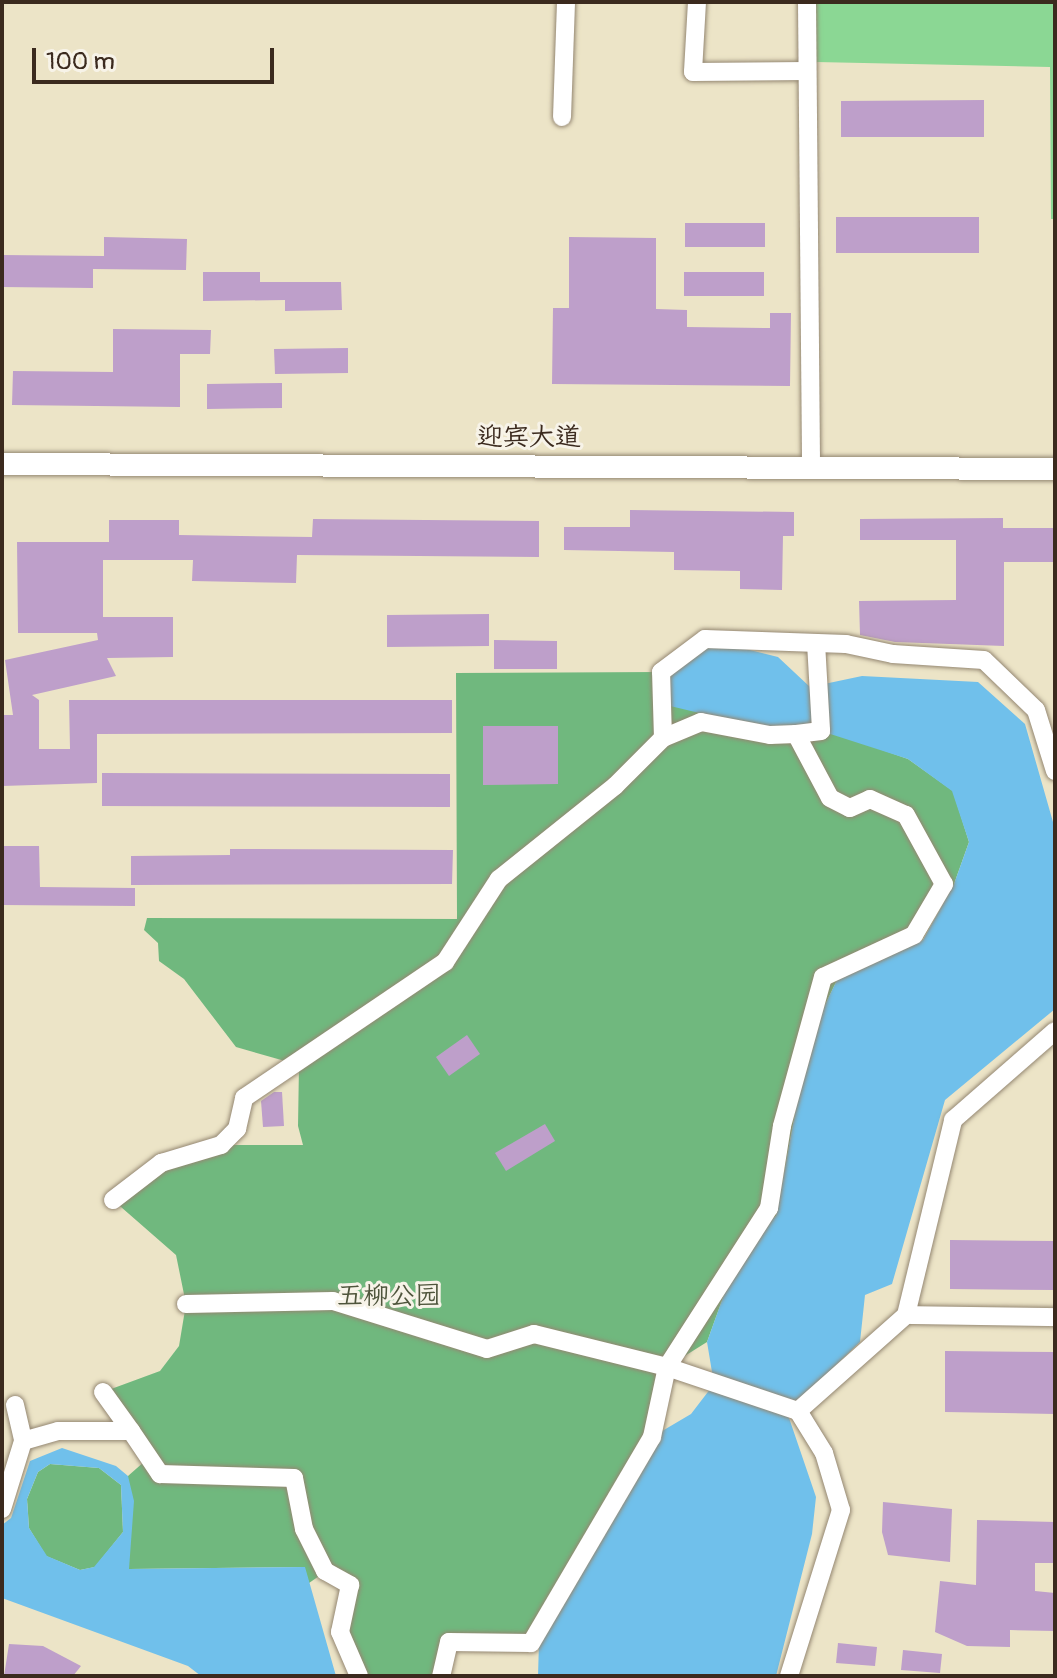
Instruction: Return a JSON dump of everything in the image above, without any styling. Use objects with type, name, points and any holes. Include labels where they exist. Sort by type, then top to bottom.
[{"type":"main road","name":"迎宾大道","points":[[2,451],[811,460],[1055,469]]},
{"type":"main road","name":"迎宾大道","points":[[2,464],[811,460],[1055,455]]},
{"type":"street","points":[[562,117],[566,2]]},
{"type":"street","points":[[697,2],[693,72],[807,71]]},
{"type":"street","points":[[807,2],[811,460]]},
{"type":"street","points":[[663,738],[661,672],[705,639],[816,643],[984,660],[1036,710],[1055,771]]},
{"type":"street","points":[[113,1200],[161,1163],[221,1145],[237,1129],[244,1098],[445,962],[499,879],[615,786],[663,738],[701,722],[770,735],[821,731],[816,643]]},
{"type":"street","points":[[441,1676],[449,1642],[531,1643],[652,1437],[667,1367],[769,1208],[782,1126],[823,977],[914,935],[944,884],[906,815],[870,799],[850,808],[830,798],[796,734]]},
{"type":"street","points":[[796,1411],[906,1315],[953,1120],[1055,1031]]},
{"type":"street","points":[[186,1304],[333,1301],[487,1349],[534,1334],[667,1367],[796,1411],[824,1453],[841,1510],[789,1676]]},
{"type":"street","points":[[906,1315],[1055,1317]]},
{"type":"street","points":[[103,1392],[160,1474],[294,1478],[304,1529],[325,1571],[350,1585],[340,1632],[359,1676]]},
{"type":"street","points":[[2,1509],[23,1441],[15,1405]]},
{"type":"street","points":[[23,1441],[58,1431],[131,1431]]},
{"type":"green space","points":[[815,2],[1055,2],[1055,219],[1051,219],[1050,67],[816,62]]},
{"type":"green space","name":"五柳公园","points":[[661,672],[908,759],[953,791],[969,842],[954,884],[922,940],[837,980],[809,1038],[776,1216],[744,1239],[707,1342],[667,1367],[652,1437],[531,1643],[449,1642],[444,1676],[359,1676],[340,1632],[350,1586],[325,1572],[309,1583],[304,1567],[129,1569],[128,1476],[145,1461],[103,1392],[160,1371],[179,1346],[186,1304],[176,1255],[113,1200],[161,1163],[221,1145],[303,1145],[298,1126],[299,1065],[236,1047],[184,979],[159,961],[158,943],[144,930],[147,918],[457,919],[456,673]]},
{"type":"green space","points":[[50,1464],[99,1468],[121,1485],[123,1532],[95,1567],[80,1570],[46,1556],[29,1528],[27,1499],[38,1472]]},
{"type":"water","points":[[705,639],[778,657],[810,687],[862,676],[978,682],[1025,724],[1055,829],[1055,1009],[945,1100],[892,1284],[865,1295],[860,1342],[787,1412],[816,1497],[812,1534],[776,1676],[538,1676],[539,1642],[652,1437],[691,1414],[714,1384],[707,1342],[744,1239],[776,1216],[809,1038],[837,980],[923,940],[954,884],[969,842],[952,791],[908,759],[821,731],[787,734],[666,705],[661,672]]},
{"type":"water","points":[[62,1448],[116,1466],[128,1476],[134,1501],[129,1569],[305,1567],[336,1676],[201,1676],[188,1666],[2,1598],[2,1525],[11,1518],[30,1461]],"holes":[[[50,1464],[99,1468],[121,1485],[123,1532],[94,1567],[80,1570],[47,1556],[29,1528],[27,1499],[38,1472]]]},
{"type":"building","points":[[984,100],[984,137],[841,137],[841,101]]},
{"type":"building","points":[[836,217],[979,217],[979,253],[836,253]]},
{"type":"building","points":[[685,223],[765,223],[765,247],[685,247]]},
{"type":"building","points":[[104,237],[187,239],[186,270],[93,269],[93,288],[2,287],[2,255],[104,256]]},
{"type":"building","points":[[569,237],[656,238],[656,309],[687,310],[687,327],[770,328],[770,313],[791,313],[790,386],[552,384],[553,308],[569,308]]},
{"type":"building","points":[[203,272],[260,272],[260,282],[341,282],[342,310],[285,311],[285,300],[203,301]]},
{"type":"building","points":[[684,272],[764,272],[764,296],[684,296]]},
{"type":"building","points":[[113,329],[211,330],[210,354],[180,354],[180,407],[12,405],[13,371],[113,372]]},
{"type":"building","points":[[348,348],[348,373],[275,374],[274,349]]},
{"type":"building","points":[[282,383],[282,408],[207,409],[207,384]]},
{"type":"building","points":[[630,510],[794,512],[794,536],[783,536],[782,590],[740,589],[740,571],[674,570],[674,552],[564,550],[564,527],[630,527]]},
{"type":"building","points":[[1003,518],[1003,528],[1055,528],[1055,562],[1004,562],[1004,646],[895,642],[860,635],[859,601],[956,600],[956,540],[860,540],[860,519]]},
{"type":"building","points":[[313,519],[539,521],[539,557],[297,555],[296,583],[192,581],[193,560],[103,560],[103,617],[173,617],[173,657],[107,658],[116,676],[32,695],[39,700],[39,749],[70,749],[69,700],[452,700],[452,733],[97,734],[97,783],[2,786],[2,715],[13,715],[5,660],[98,640],[97,633],[18,633],[17,542],[109,542],[109,520],[179,520],[179,535],[312,537]]},
{"type":"building","points":[[489,614],[489,646],[387,647],[387,615]]},
{"type":"building","points":[[494,640],[557,641],[557,669],[494,669]]},
{"type":"building","points":[[483,726],[558,726],[558,784],[483,785]]},
{"type":"building","points":[[102,773],[450,774],[450,807],[102,806]]},
{"type":"building","points":[[2,846],[39,846],[40,887],[135,888],[135,906],[2,905]]},
{"type":"building","points":[[230,849],[453,850],[452,884],[131,885],[131,856],[230,855]]},
{"type":"building","points":[[467,1035],[480,1054],[449,1076],[436,1057]]},
{"type":"building","points":[[274,1092],[282,1092],[284,1126],[263,1127],[261,1101]]},
{"type":"building","points":[[545,1124],[555,1141],[506,1171],[495,1153]]},
{"type":"building","points":[[950,1240],[1055,1241],[1055,1290],[950,1289]]},
{"type":"building","points":[[945,1351],[1055,1352],[1055,1414],[945,1412]]},
{"type":"building","points":[[883,1502],[952,1509],[950,1562],[888,1555],[882,1532]]},
{"type":"building","points":[[977,1520],[1055,1522],[1055,1563],[1035,1563],[1035,1591],[1055,1593],[1055,1631],[1010,1630],[1010,1647],[967,1646],[935,1632],[940,1581],[976,1585]]},
{"type":"building","points":[[838,1643],[877,1647],[875,1666],[836,1663]]},
{"type":"building","points":[[9,1644],[43,1646],[81,1666],[73,1676],[4,1676]]},
{"type":"building","points":[[903,1650],[942,1654],[940,1673],[901,1670]]}]
